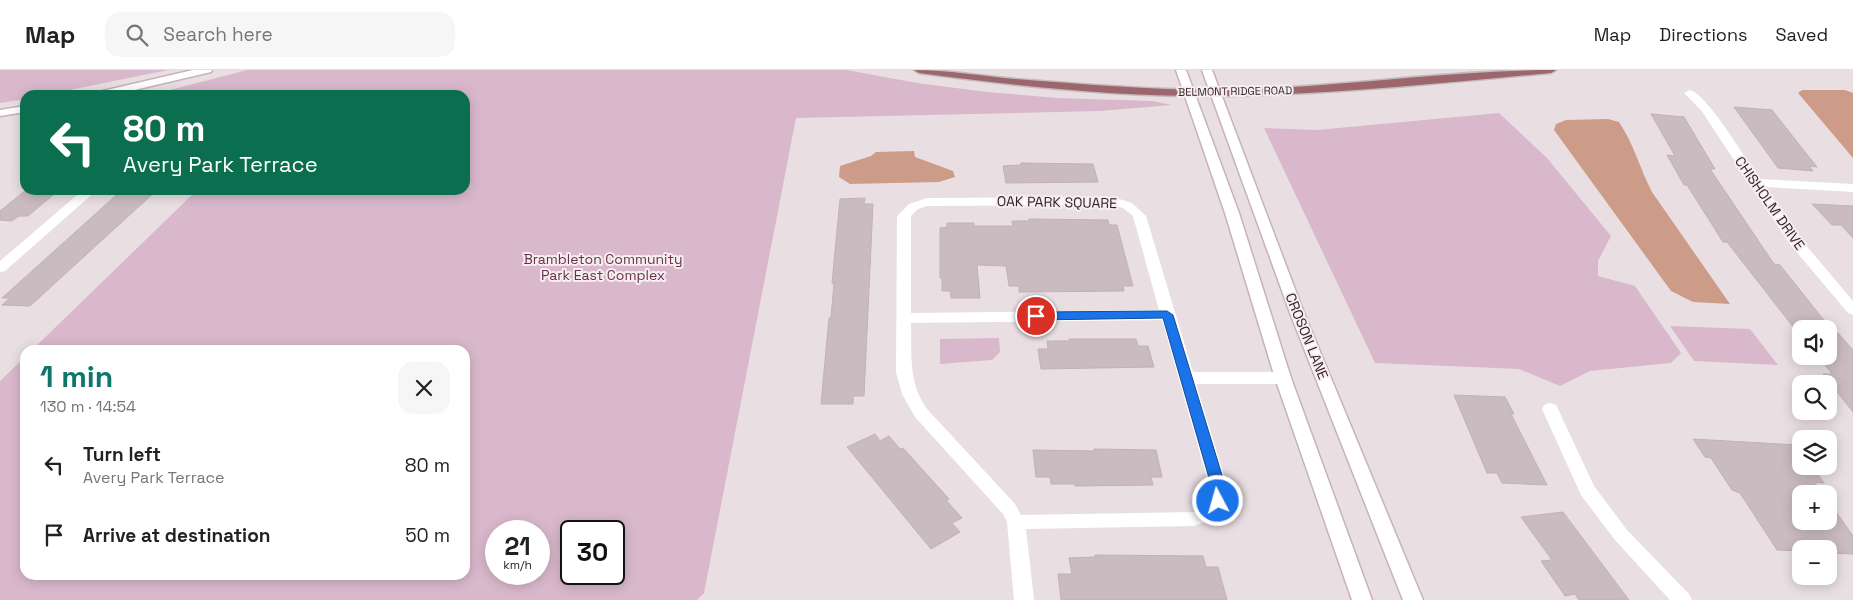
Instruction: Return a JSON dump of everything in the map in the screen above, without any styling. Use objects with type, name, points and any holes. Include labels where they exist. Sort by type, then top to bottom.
[{"type":"main road","name":"BELMONT RIDGE ROAD","points":[[919,70],[1013,82],[1216,93],[1334,88],[1551,70]]},
{"type":"street","points":[[129,90],[207,70]]},
{"type":"street","points":[[1181,70],[1232,213],[1283,378],[1362,600]]},
{"type":"street","name":"CROSON LANE","points":[[1207,70],[1297,313],[1413,600]]},
{"type":"street","name":"CHISHOLM DRIVE","points":[[1690,93],[1705,108],[1794,240],[1851,305]]},
{"type":"street","points":[[0,113],[20,110]]},
{"type":"street","points":[[1755,182],[1853,188]]},
{"type":"street","points":[[0,268],[85,195]]},
{"type":"street","name":"OAK PARK SQUARE","points":[[1016,522],[1194,519],[1209,514],[1218,501],[1218,485],[1139,216],[1129,205],[1113,200],[927,202],[913,207],[904,216],[904,372],[912,401],[921,414],[1009,509],[1016,522],[1024,600]]},
{"type":"street","points":[[905,318],[1167,315]]},
{"type":"street","points":[[1187,378],[1283,378]]},
{"type":"street","points":[[1550,408],[1587,490],[1621,535],[1682,600]]},
{"type":"green space","points":[[0,70],[168,70],[70,90],[20,90],[20,100],[0,103]]},
{"type":"green space","name":"Brambleton Community Park East Complex","points":[[247,70],[847,70],[917,83],[987,92],[1058,98],[1152,101],[1172,105],[1100,111],[796,118],[704,593],[697,600],[0,600],[0,381],[20,362],[20,580],[470,580],[470,345],[37,345],[192,195],[470,195],[470,90],[170,90]]},
{"type":"green space","points":[[1499,113],[1547,158],[1611,236],[1598,261],[1598,276],[1635,286],[1681,353],[1671,363],[1590,371],[1560,386],[1519,369],[1375,363],[1264,128],[1317,130]]},
{"type":"green space","points":[[1670,326],[1750,329],[1778,365],[1694,361]]},
{"type":"green space","points":[[999,338],[1000,352],[992,360],[940,364],[940,339]]},
{"type":"shaded area","points":[[1802,90],[1845,90],[1853,93],[1853,158],[1798,93]]},
{"type":"shaded area","points":[[1608,119],[1619,122],[1629,139],[1652,192],[1730,304],[1693,302],[1671,291],[1554,130],[1556,124],[1566,120]]},
{"type":"shaded area","points":[[914,151],[915,157],[953,171],[955,177],[939,182],[850,184],[839,177],[840,166],[871,156],[876,152]]},
{"type":"building","points":[[1734,107],[1772,110],[1817,167],[1809,166],[1813,171],[1778,168]]},
{"type":"building","points":[[1651,114],[1684,117],[1715,169],[1710,169],[1774,264],[1780,265],[1824,320],[1792,320],[1792,325],[1727,242],[1723,242],[1687,185],[1684,185],[1667,155],[1675,156]]},
{"type":"building","points":[[1021,163],[1093,164],[1098,182],[1006,183],[1003,166],[1021,165]]},
{"type":"building","points":[[20,195],[53,195],[28,216],[19,216],[12,221],[0,220],[0,211]]},
{"type":"building","points":[[116,195],[152,195],[30,306],[2,305],[10,298],[2,298]]},
{"type":"building","points":[[865,198],[864,204],[873,204],[864,396],[853,396],[853,404],[821,404],[829,318],[831,318],[834,283],[832,283],[840,199]]},
{"type":"building","points":[[1812,204],[1853,206],[1853,238],[1841,225],[1832,225]]},
{"type":"building","points":[[1029,219],[1108,220],[1109,225],[1117,225],[1133,286],[1123,286],[1124,291],[1019,292],[1019,286],[1009,286],[1006,266],[977,265],[980,298],[951,298],[950,291],[942,291],[942,278],[940,278],[940,228],[947,227],[947,223],[974,223],[974,226],[1013,226],[1012,221],[1029,221]]},
{"type":"building","points":[[1838,333],[1853,350],[1853,412],[1837,392],[1837,375],[1823,374],[1832,374],[1825,365],[1837,365]]},
{"type":"building","points":[[1069,339],[1136,339],[1138,346],[1148,346],[1154,367],[1041,369],[1038,349],[1048,349],[1047,341],[1070,341]]},
{"type":"building","points":[[1454,395],[1505,397],[1514,414],[1511,414],[1547,485],[1502,483],[1497,473],[1487,473]]},
{"type":"building","points":[[875,434],[880,441],[889,436],[900,449],[903,448],[949,499],[946,500],[962,518],[952,523],[960,532],[931,549],[847,447]]},
{"type":"building","points":[[1693,439],[1792,445],[1792,475],[1818,475],[1824,483],[1814,482],[1816,485],[1792,485],[1792,530],[1837,530],[1837,513],[1853,536],[1853,554],[1837,553],[1837,540],[1792,540],[1792,551],[1777,550],[1740,493],[1732,490],[1711,458],[1705,457]]},
{"type":"building","points":[[1094,449],[1156,450],[1162,477],[1151,477],[1153,485],[1075,486],[1075,484],[1051,484],[1050,477],[1036,477],[1033,450],[1095,451]]},
{"type":"building","points":[[1563,512],[1629,600],[1579,600],[1575,594],[1565,596],[1541,561],[1552,560],[1521,517]]},
{"type":"building","points":[[1095,555],[1203,556],[1206,567],[1218,567],[1227,600],[1061,600],[1058,574],[1072,574],[1069,558],[1095,557]]},
{"type":"route","points":[[1036,316],[1167,315],[1218,485],[1218,501]]}]
